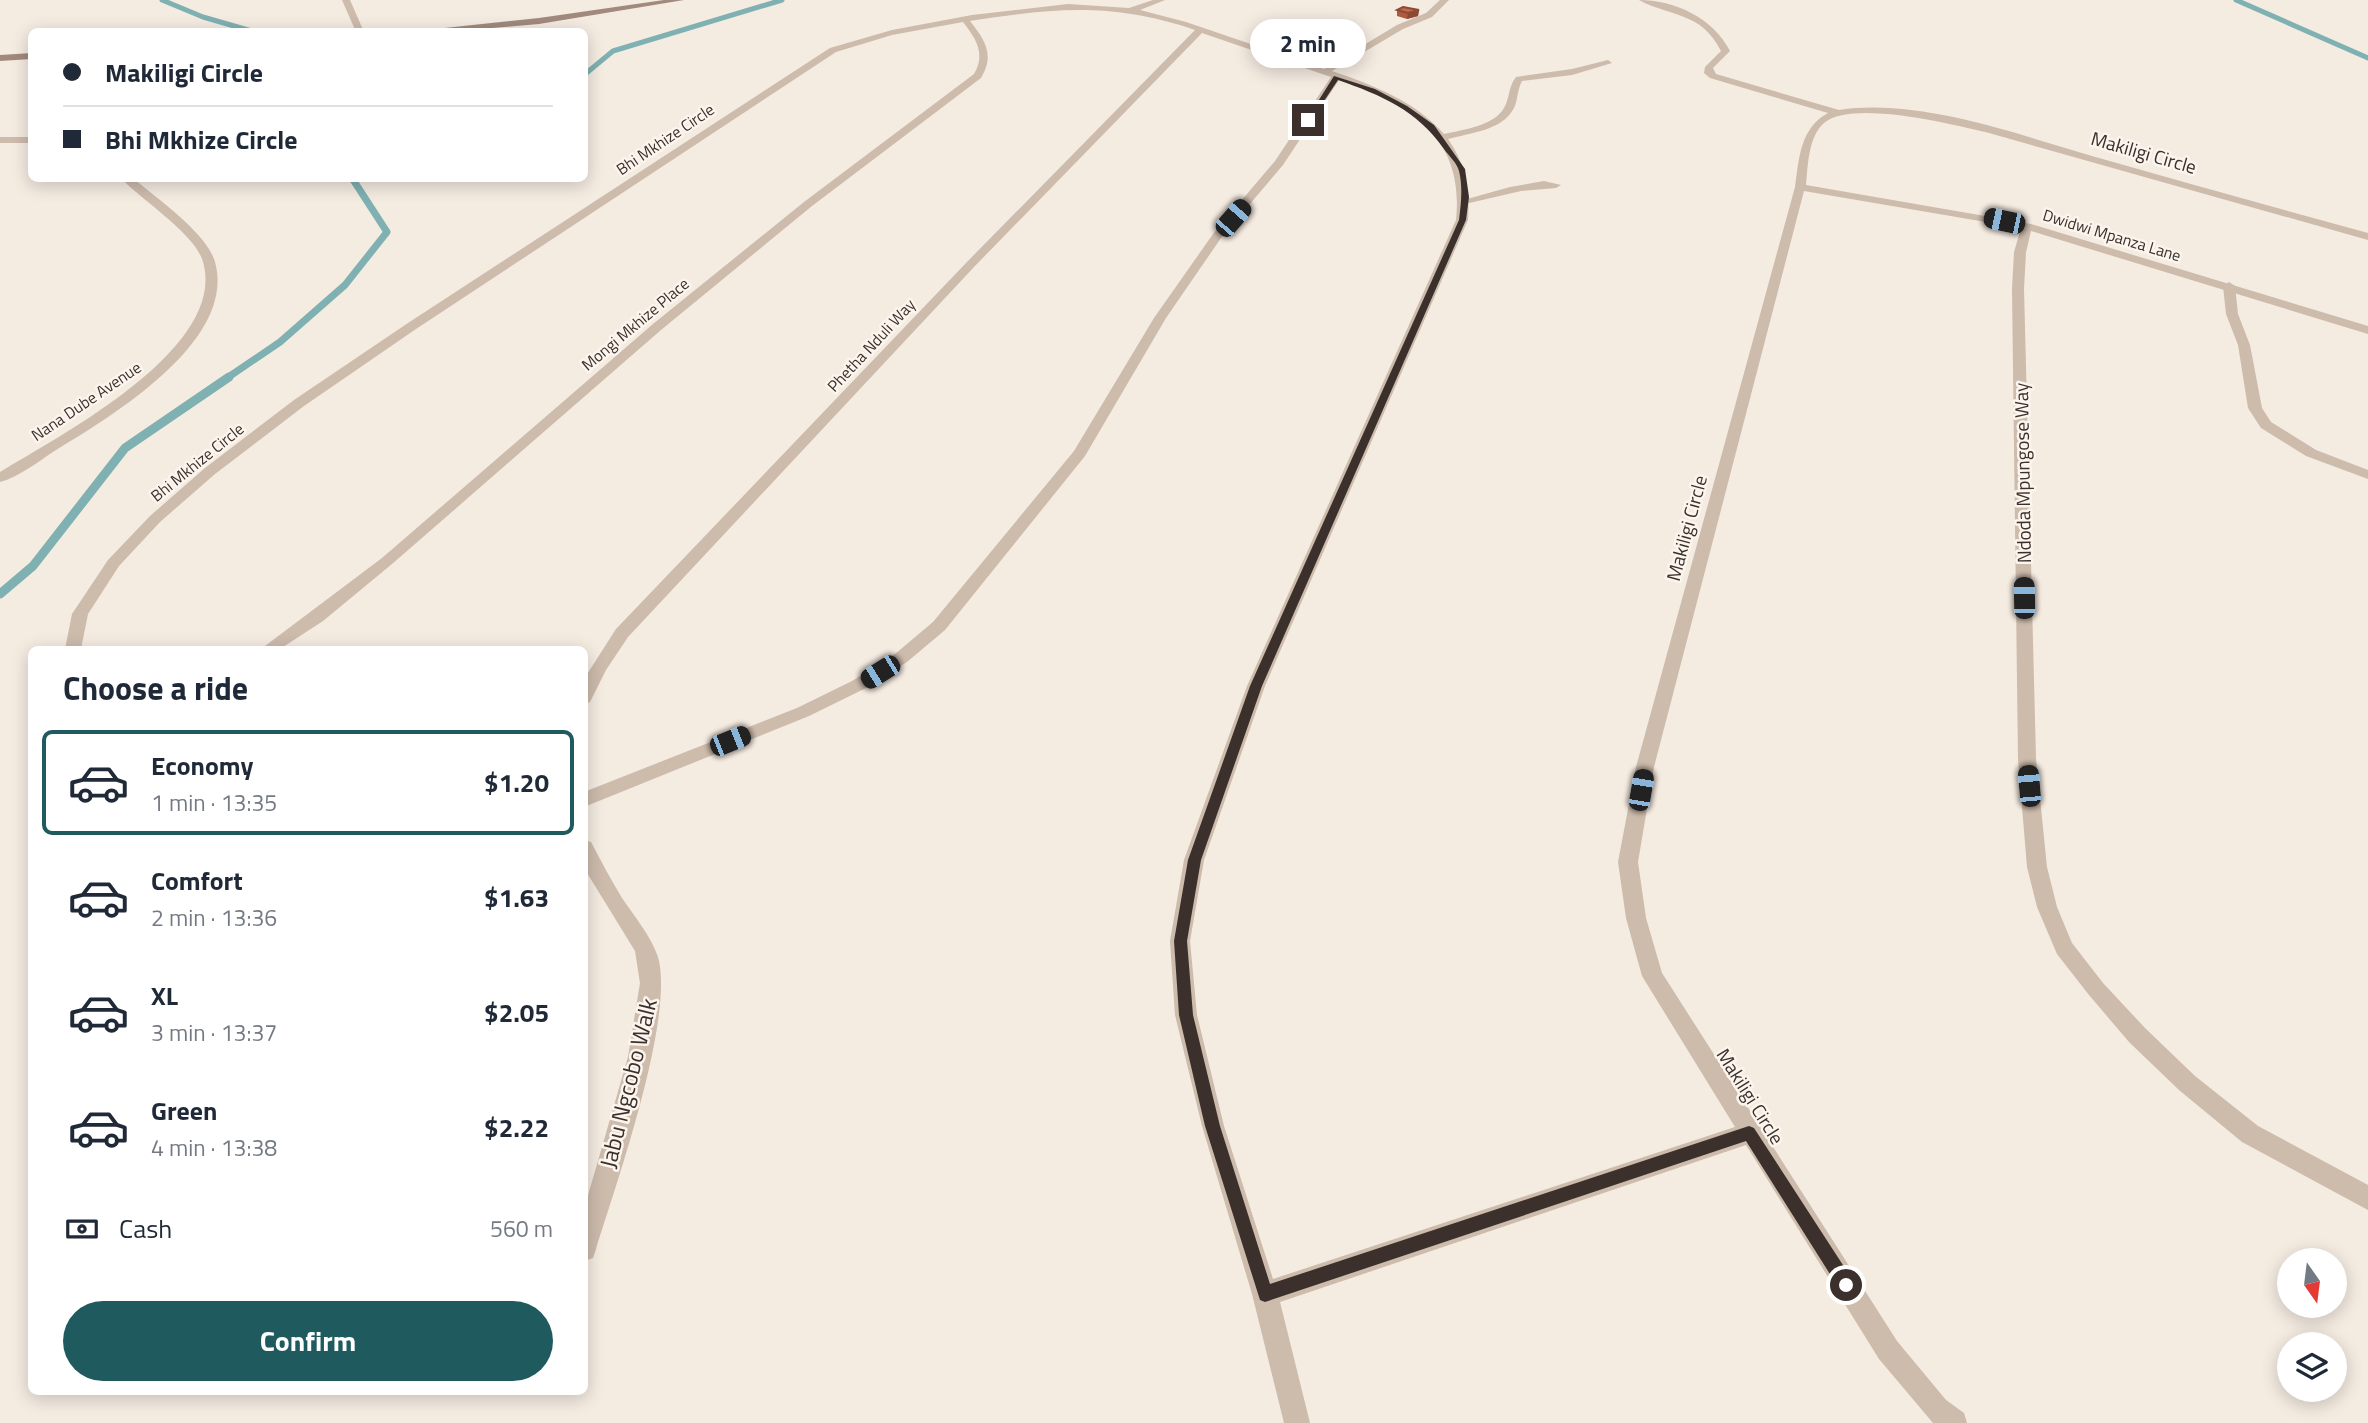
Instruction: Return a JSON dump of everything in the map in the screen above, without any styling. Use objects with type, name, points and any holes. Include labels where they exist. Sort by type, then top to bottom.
[{"type":"main road","points":[[458,28],[617,11],[680,0]]},
{"type":"main road","points":[[0,58],[28,56]]},
{"type":"street","points":[[346,0],[358,28]]},
{"type":"street","points":[[1130,10],[1161,0]]},
{"type":"street","points":[[588,798],[803,712],[901,658],[939,626],[1080,453],[1160,318],[1217,236],[1279,163],[1330,75],[1400,27],[1429,15],[1445,0]]},
{"type":"street","points":[[1643,0],[1678,10],[1707,27],[1721,40],[1726,51],[1709,67],[1709,73],[1713,76],[1837,113]]},
{"type":"street","name":"Bhi Mkhize Circle","points":[[74,646],[80,614],[113,563],[155,519],[210,471],[299,403],[815,60],[861,39],[918,25],[1067,7],[1092,6],[1130,10],[1200,30],[1373,90],[1405,107],[1432,126],[1462,169],[1465,201]]},
{"type":"street","name":"Mongi Mkhize Place","points":[[274,646],[317,617],[387,561],[657,327],[786,222],[978,76],[987,63],[986,52],[965,19]]},
{"type":"street","name":"Phetha Nduli Way","points":[[588,689],[597,669],[621,633],[970,265],[1200,30]]},
{"type":"street","points":[[1442,138],[1494,122],[1503,116],[1510,107],[1514,84],[1519,79],[1572,72],[1608,63]]},
{"type":"street","name":"Makiligi Circle","points":[[1954,1423],[1937,1409],[1888,1350],[1652,976],[1636,918],[1628,862],[1649,753],[1800,187],[1809,138],[1822,120],[1837,113],[1900,113],[1991,130],[2368,237]]},
{"type":"street","points":[[0,140],[28,140]]},
{"type":"street","name":"Nana Dube Avenue","points":[[0,478],[137,390],[183,347],[204,313],[212,289],[213,276],[203,247],[130,182]]},
{"type":"street","points":[[1297,1423],[1265,1294],[1213,1126],[1186,1015],[1180,941],[1194,860],[1256,686],[1462,220],[1465,201],[1497,195],[1520,186],[1556,185]]},
{"type":"street","name":"Dwidwi Mpanza Lane","points":[[1800,187],[2026,226],[2368,330]]},
{"type":"street","name":"Ndoda Mpungose Way","points":[[2026,226],[2020,252],[2018,289],[2027,758],[2037,867],[2047,907],[2064,948],[2096,989],[2137,1035],[2187,1083],[2250,1134],[2368,1198]]},
{"type":"street","points":[[2229,286],[2232,314],[2247,356],[2255,408],[2266,425],[2311,453],[2368,475]]},
{"type":"street","name":"Jabu Ngcobo Walk","points":[[588,856],[596,874],[648,959],[651,977],[651,994],[637,1063],[588,1236]]},
{"type":"street","points":[[1265,1294],[1749,1133]]},
{"type":"building","points":[[1403,7],[1419,10],[1408,13],[1397,10]]},
{"type":"waterway","points":[[162,0],[203,17],[241,28]]},
{"type":"waterway","points":[[588,72],[613,51],[782,0]]},
{"type":"waterway","points":[[2236,0],[2368,58]]},
{"type":"waterway","points":[[227,378],[280,342],[345,285],[387,232],[355,182]]},
{"type":"waterway","points":[[0,594],[33,566],[125,448],[229,377]]},
{"type":"route","points":[[1308,120],[1336,77],[1373,90],[1405,107],[1432,126],[1462,169],[1465,197],[1462,220],[1256,686],[1194,860],[1180,941],[1186,1015],[1213,1126],[1265,1294],[1749,1133],[1846,1285]]}]
